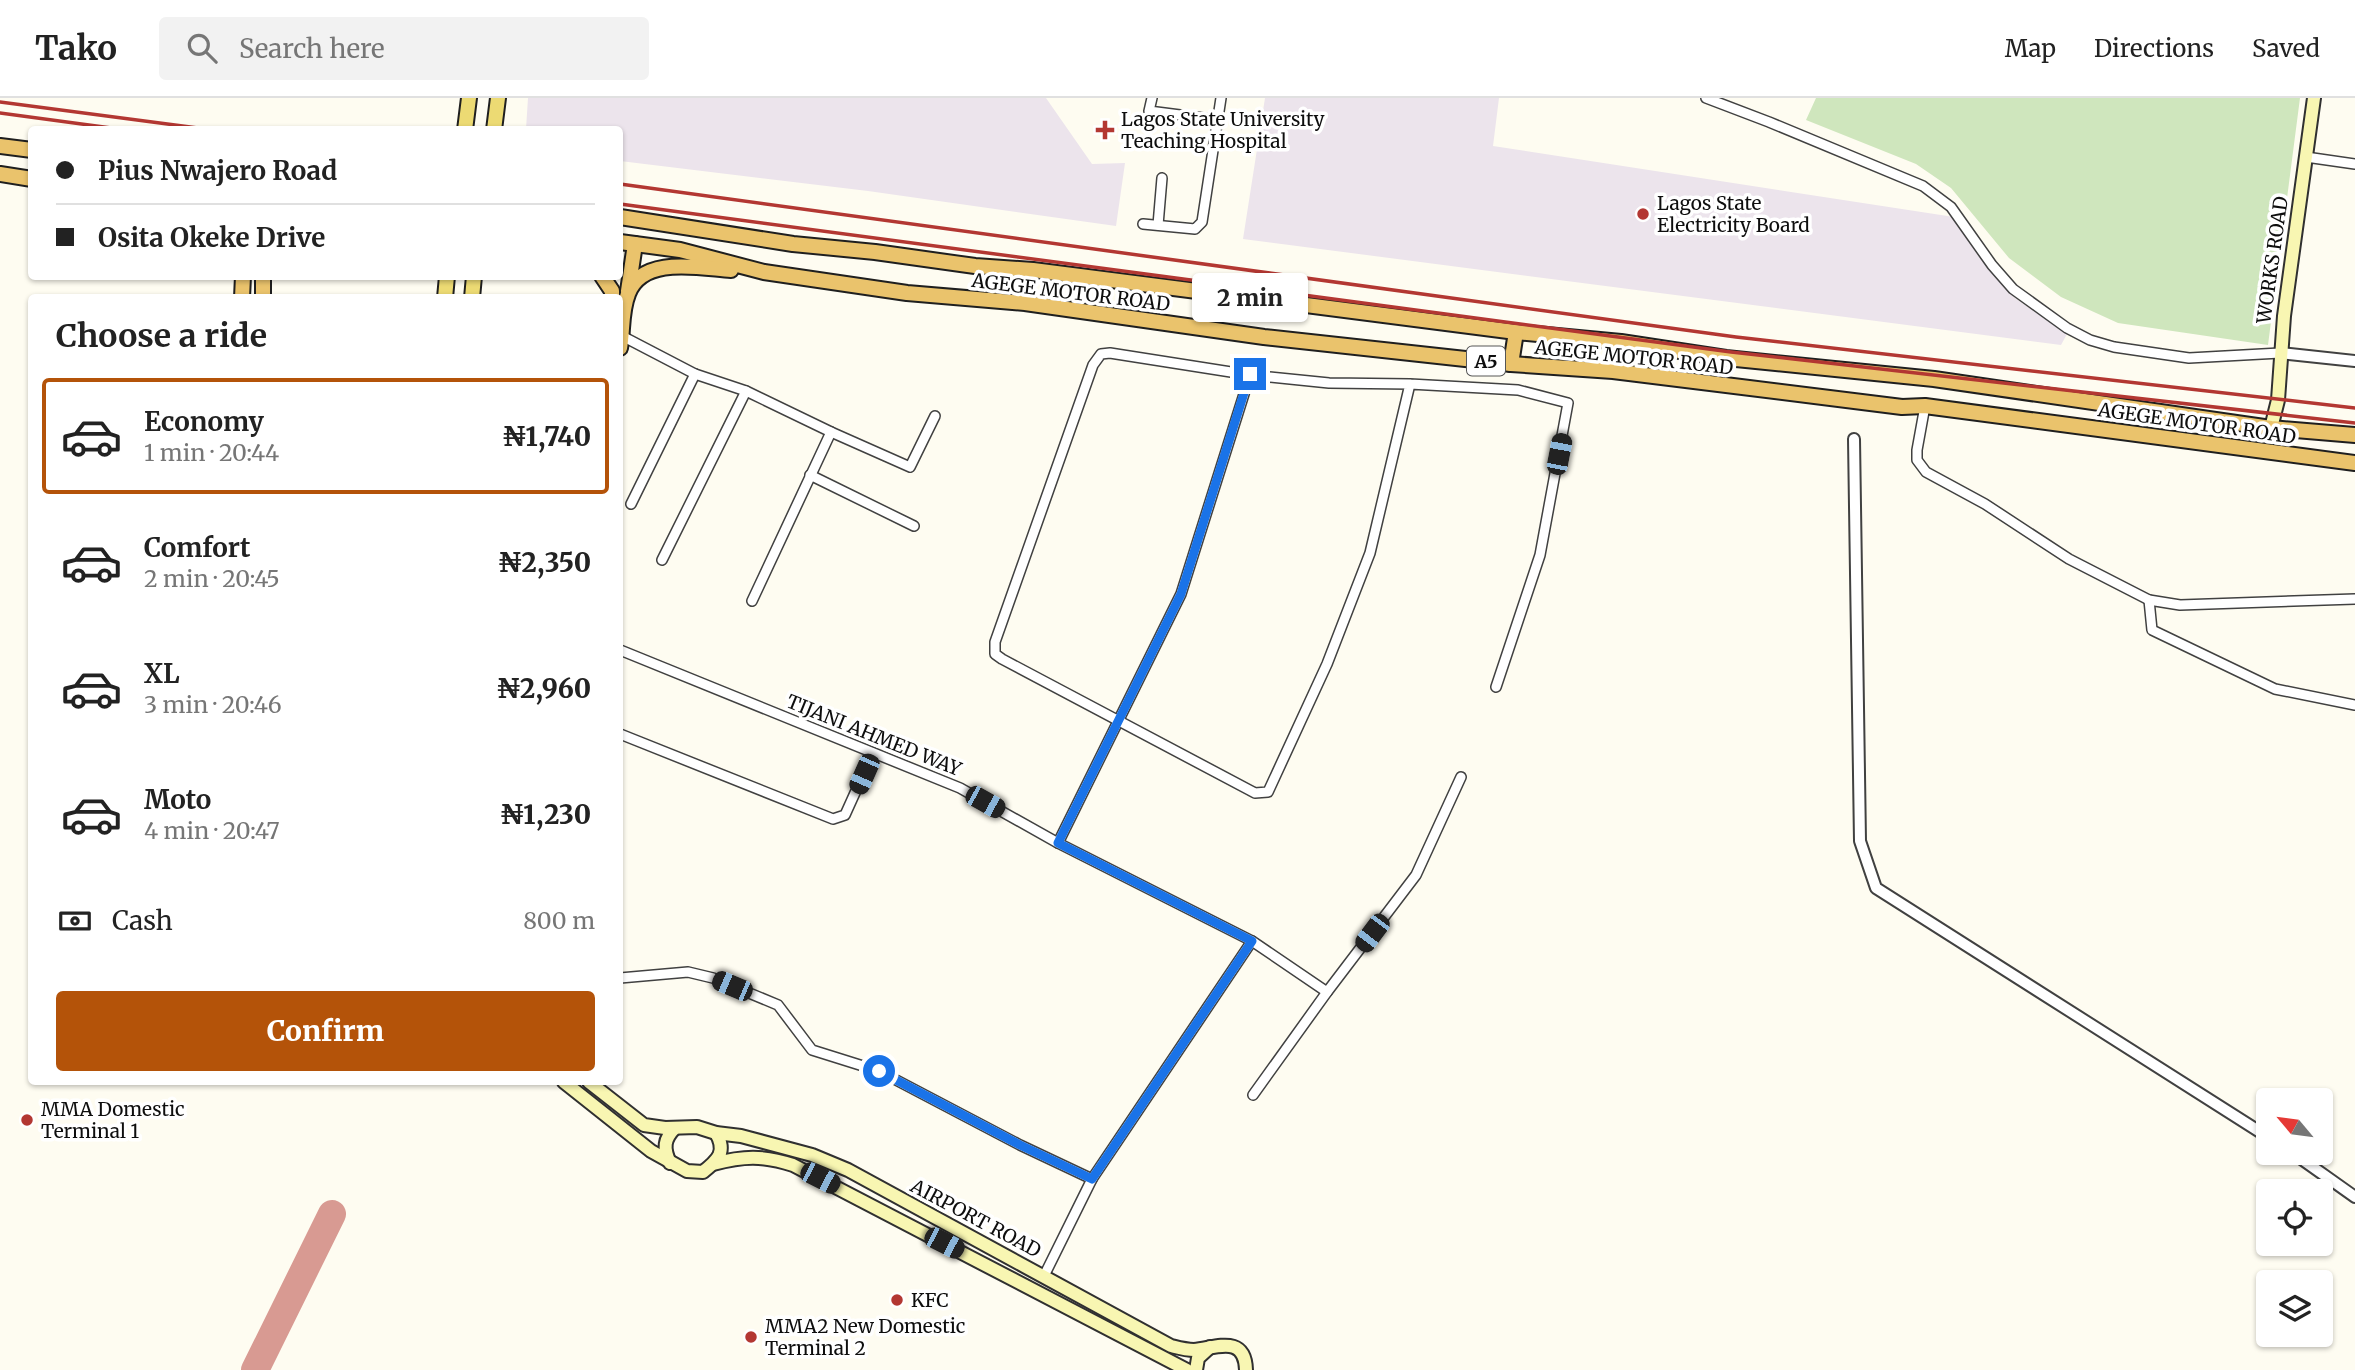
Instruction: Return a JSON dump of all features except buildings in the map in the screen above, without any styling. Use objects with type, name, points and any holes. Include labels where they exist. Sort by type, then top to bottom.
[{"type":"highway","points":[[0,146],[28,149]]},
{"type":"highway","points":[[0,174],[28,178]]},
{"type":"highway","name":"AGEGE MOTOR ROAD","points":[[623,217],[793,244],[975,266],[1033,270],[1829,370],[1934,379],[2271,428],[2355,435]]},
{"type":"highway","name":"AGEGE MOTOR ROAD","points":[[623,242],[680,250],[764,272],[907,293],[1025,303],[1264,337],[1511,364],[1613,371],[1902,407],[1925,406],[2355,463]]},
{"type":"highway","points":[[623,323],[635,244]]},
{"type":"highway","points":[[628,292],[637,280],[665,266],[764,272]]},
{"type":"highway","points":[[1511,364],[1516,332]]},
{"type":"main road","points":[[466,126],[469,98]]},
{"type":"main road","points":[[494,126],[498,98]]},
{"type":"main road","name":"WORKS ROAD","points":[[2271,428],[2278,400],[2280,353],[2314,98]]},
{"type":"main road","points":[[568,1085],[640,1143],[687,1171],[703,1172],[713,1164],[721,1151],[722,1143],[716,1133],[696,1127],[644,1125],[593,1085]]},
{"type":"main road","points":[[670,1163],[664,1146],[666,1138],[675,1128]]},
{"type":"main road","name":"AIRPORT ROAD","points":[[716,1133],[779,1145],[848,1170],[1171,1346],[1193,1350],[1229,1345],[1243,1357],[1247,1369]]},
{"type":"main road","name":"AIRPORT ROAD","points":[[713,1164],[749,1157],[772,1158],[793,1165],[1187,1370]]},
{"type":"main road","points":[[1196,1370],[1198,1358],[1210,1346]]},
{"type":"street","points":[[1152,98],[1149,111],[1219,120]]},
{"type":"street","points":[[1143,224],[1195,229],[1202,222],[1221,98]]},
{"type":"street","points":[[1706,98],[1923,186],[1951,207],[1992,265],[2013,289],[2067,328],[2090,340],[2114,347],[2189,358],[2280,353],[2355,361]]},
{"type":"street","points":[[2305,157],[2355,164]]},
{"type":"street","points":[[1158,225],[1162,178]]},
{"type":"street","points":[[623,343],[695,374],[746,391],[910,467],[935,416]]},
{"type":"street","points":[[1410,384],[1370,553],[1327,664],[1268,792],[1255,793],[995,653],[995,642],[1093,365],[1101,354],[1110,352],[1250,374],[1329,383],[1410,384],[1518,390],[1568,403],[1540,555],[1496,687]]},
{"type":"street","points":[[631,504],[695,374]]},
{"type":"street","points":[[1058,843],[1181,594],[1250,374]]},
{"type":"street","points":[[662,560],[746,391]]},
{"type":"street","points":[[1925,406],[1917,460],[1926,472],[1985,504],[2069,559],[2149,600],[2180,605],[2355,598]]},
{"type":"street","points":[[752,601],[831,432]]},
{"type":"street","points":[[1854,439],[1860,841],[1876,888],[2256,1129]]},
{"type":"street","points":[[810,475],[914,526]]},
{"type":"street","points":[[2149,600],[2152,630],[2275,690],[2355,705]]},
{"type":"street","name":"TIJANI AHMED WAY","points":[[623,651],[960,788],[1058,843],[1252,941],[1327,992]]},
{"type":"street","points":[[623,735],[833,819],[845,815],[873,753]]},
{"type":"street","points":[[1252,1095],[1416,875],[1461,777]]},
{"type":"street","points":[[1044,1276],[1092,1179],[1252,941]]},
{"type":"street","points":[[623,978],[688,972],[713,978],[778,1005],[812,1050],[879,1071],[1020,1145],[1092,1179]]},
{"type":"street","points":[[2311,1166],[2355,1197]]},
{"type":"shaded area","points":[[528,98],[1046,98],[1092,164],[1125,163],[1116,226],[868,191],[623,161],[623,126],[526,126]]},
{"type":"shaded area","points":[[1265,98],[1499,98],[1493,146],[1954,217],[1983,259],[2015,298],[2067,334],[2061,345],[1243,239]]},
{"type":"green space","points":[[1816,98],[2300,98],[2268,345],[2118,323],[2061,297],[2009,258],[1951,188],[1916,164],[1806,120]]},
{"type":"taxiway","points":[[255,1370],[332,1214]]},
{"type":"railway","points":[[0,102],[183,126]]},
{"type":"railway","points":[[0,113],[96,126]]},
{"type":"railway","points":[[623,184],[1736,337],[2355,408]]},
{"type":"railway","points":[[623,204],[1731,352],[2355,423]]},
{"type":"place","name":"Lagos State University Teaching Hospital","points":[[1105,130]]},
{"type":"place","name":"Lagos State Electricity Board","points":[[1643,214]]},
{"type":"place","name":"MMA Domestic Terminal 1","points":[[27,1120]]},
{"type":"place","name":"KFC","points":[[897,1300]]},
{"type":"place","name":"MMA2 New Domestic Terminal 2","points":[[751,1337]]},
{"type":"route","points":[[879,1071],[1020,1145],[1092,1179],[1252,941],[1058,843],[1181,594],[1250,374]]}]
